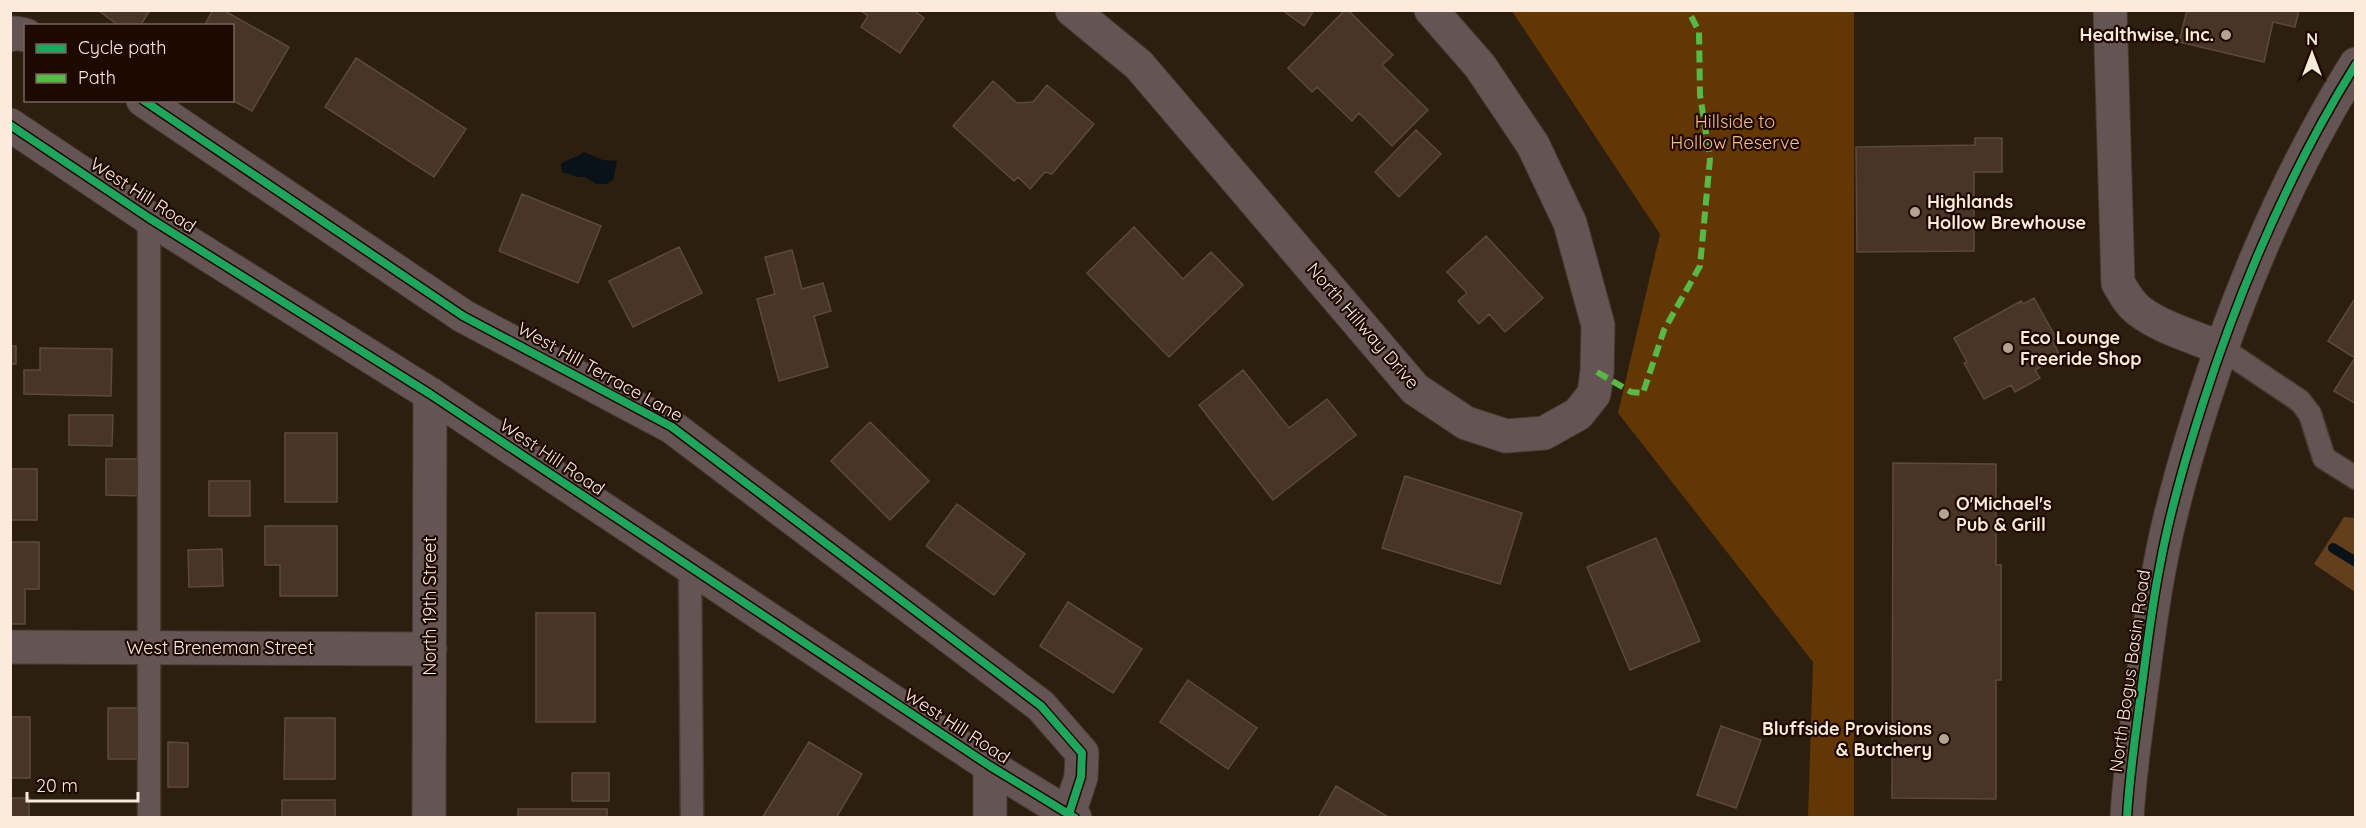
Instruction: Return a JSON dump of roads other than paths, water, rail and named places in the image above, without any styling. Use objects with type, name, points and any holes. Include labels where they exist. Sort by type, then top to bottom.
[{"type":"street","name":"North Hillway Drive","points":[[1072,10],[1139,65],[1415,389],[1466,423],[1506,436],[1544,433],[1578,414],[1594,394],[1598,325],[1570,223],[1533,145],[1480,66],[1431,10]]},
{"type":"street","points":[[2110,10],[2118,284],[2138,310],[2221,348]]},
{"type":"street","name":"North Bogus Basin Road","points":[[2127,818],[2129,782],[2160,563],[2187,453],[2221,348],[2259,250],[2292,179],[2355,64]]},
{"type":"street","name":"West Hill Terrace Lane","points":[[146,102],[463,316],[672,427],[1041,706],[1082,753],[1081,777],[1072,816]]},
{"type":"street","name":"West Hill Road","points":[[10,125],[149,218],[430,394],[990,766],[1072,816]]},
{"type":"street","name":"North 19th Street","points":[[429,818],[430,394]]},
{"type":"street","name":"West Breneman Street","points":[[10,647],[430,649]]},
{"type":"street","points":[[990,766],[990,818]]},
{"type":"lane","points":[[148,818],[149,218]]},
{"type":"lane","points":[[2221,348],[2300,401],[2310,414],[2324,458],[2355,478]]},
{"type":"lane","points":[[690,567],[692,818]]},
{"type":"waterway","points":[[2333,548],[2356,562]]},
{"type":"place","name":"Healthwise, Inc.","points":[[2226,35]]},
{"type":"place","name":"Highlands Hollow Brewhouse","points":[[1915,212]]},
{"type":"place","name":"Eco Lounge Freeride Shop","points":[[2008,348]]},
{"type":"place","name":"O'Michael's Pub & Grill","points":[[1944,514]]},
{"type":"place","name":"Bluffside Provisions & Butchery","points":[[1944,739]]},
{"type":"park label","name":"Hillside to Hollow Reserve","points":[[1735,132]]}]
